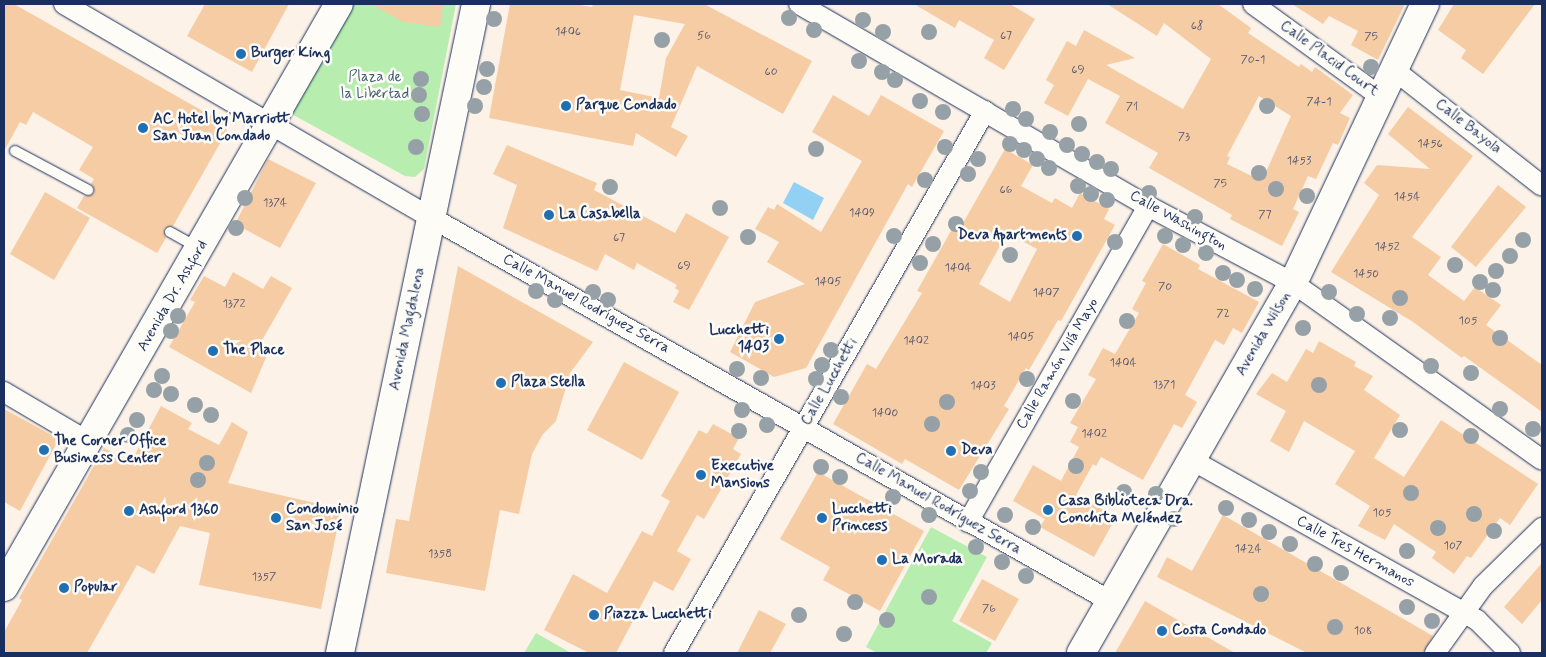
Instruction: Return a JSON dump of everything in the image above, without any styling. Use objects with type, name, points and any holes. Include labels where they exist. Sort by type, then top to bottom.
[{"type":"street","name":"Calle Manuel Rodríguez Serra","points":[[64,4],[270,122],[432,218],[1110,601]]},
{"type":"street","name":"Avenida Dr. Ashford","points":[[4,587],[200,249],[270,122],[339,4]]},
{"type":"street","name":"Avenida Magdalena","points":[[340,653],[476,4]]},
{"type":"street","name":"Calle Washington","points":[[799,4],[1148,206],[1293,284],[1542,460]]},
{"type":"street","name":"Calle Placid Court","points":[[1253,4],[1381,97]]},
{"type":"street","name":"Avenida Wilson","points":[[1081,653],[1293,284],[1425,4]]},
{"type":"street","name":"Calle Bayola","points":[[1393,69],[1542,186]]},
{"type":"street","name":"Calle Lucchetti","points":[[674,653],[985,111]]},
{"type":"street","name":"Calle Ramón Vilá Mayo","points":[[968,522],[1148,206]]},
{"type":"street","points":[[4,392],[89,442]]},
{"type":"street","name":"Calle Tres Hermanos","points":[[1192,460],[1477,620],[1510,653]]},
{"type":"street","points":[[1434,653],[1465,614],[1483,586],[1542,528]]},
{"type":"lane","points":[[15,151],[88,190]]},
{"type":"lane","points":[[170,232],[200,249]]},
{"type":"green space","name":"Plaza de la Libertad","points":[[348,4],[456,4],[424,169],[415,177],[405,176],[286,111]]},
{"type":"green space","points":[[931,527],[987,557],[952,621],[992,643],[986,653],[877,653],[866,647]]},
{"type":"green space","points":[[536,633],[571,653],[524,653]]},
{"type":"water","points":[[794,182],[824,198],[813,220],[783,203]]},
{"type":"building","name":"AC Hotel by Marriott San Juan Condado","points":[[4,4],[14,4],[224,123],[227,131],[173,226],[164,228],[166,238],[157,253],[77,208],[84,196],[94,193],[91,184],[94,179],[79,170],[93,147],[33,112],[26,125],[20,122],[4,151]]},
{"type":"building","name":"Burger King","points":[[205,4],[289,4],[252,72],[187,36]]},
{"type":"building","points":[[372,4],[443,4],[440,27],[403,22]]},
{"type":"building","points":[[510,4],[574,4],[592,7],[593,4],[704,4],[812,61],[783,114],[697,66],[671,127],[688,136],[676,157],[636,133],[633,146],[489,118]],"holes":[[[634,15],[685,24],[666,58],[659,98],[620,90]]]},
{"type":"building","points":[[914,4],[1010,4],[1035,19],[1004,70],[984,58],[994,40],[959,20],[955,28]]},
{"type":"building","points":[[1107,4],[1218,4],[1251,28],[1248,33],[1299,67],[1301,64],[1312,72],[1315,67],[1353,95],[1340,113],[1350,118],[1338,145],[1333,143],[1316,179],[1308,176],[1293,209],[1299,212],[1282,246],[1230,219],[1232,215],[1149,168],[1158,153],[1105,123],[1120,96],[1088,79],[1068,116],[1044,103],[1054,85],[1046,80],[1067,41],[1076,46],[1084,30],[1135,58],[1106,65],[1183,109],[1211,59],[1164,23],[1157,36]],"holes":[[[1259,96],[1291,116],[1262,181],[1227,164],[1230,157],[1227,156]]]},
{"type":"building","points":[[1292,4],[1405,4],[1378,60],[1351,45],[1358,31],[1329,16],[1323,24]]},
{"type":"building","points":[[1454,4],[1535,4],[1483,74],[1461,58],[1466,50],[1438,30]]},
{"type":"building","points":[[833,95],[869,116],[881,95],[944,131],[912,187],[908,184],[806,368],[774,377],[730,352],[755,302],[805,284],[767,262],[779,242],[755,229],[768,207],[774,210],[777,204],[821,232],[862,161],[812,132]]},
{"type":"building","points":[[1408,107],[1473,156],[1412,237],[1441,257],[1428,275],[1464,301],[1475,287],[1501,305],[1486,325],[1542,365],[1542,412],[1413,322],[1331,272],[1379,195],[1364,183],[1377,165],[1430,169],[1388,134]]},
{"type":"building","points":[[507,145],[597,183],[594,190],[675,233],[686,213],[729,237],[689,310],[673,302],[679,291],[675,288],[677,285],[637,263],[634,270],[605,254],[597,271],[503,228],[517,185],[493,174]]},
{"type":"building","points":[[1005,149],[1033,165],[1021,186],[1052,203],[1055,198],[1072,208],[1080,193],[1109,209],[1104,219],[1115,225],[1061,321],[1058,320],[1029,370],[1026,368],[1004,406],[1009,409],[959,490],[905,459],[902,464],[833,424],[867,364],[876,369],[922,293],[917,291],[952,229],[958,232]],"holes":[[[1007,233],[1037,249],[1010,302],[979,284]]]},
{"type":"building","points":[[268,159],[316,183],[280,248],[235,224]]},
{"type":"building","points":[[1498,185],[1526,207],[1476,267],[1451,247]]},
{"type":"building","points":[[45,192],[90,218],[54,280],[10,254]]},
{"type":"building","points":[[1163,244],[1200,265],[1198,269],[1259,302],[1242,333],[1233,328],[1224,345],[1215,340],[1185,395],[1197,402],[1182,428],[1174,424],[1143,480],[1101,457],[1096,466],[1093,464],[1076,495],[1116,517],[1094,557],[1040,527],[1045,519],[1013,501],[1033,465],[1061,481],[1079,447],[1070,442],[1078,427],[1070,423],[1096,379],[1088,375],[1103,348],[1115,354],[1139,313],[1132,309],[1146,283],[1142,281]]},
{"type":"building","name":"Plaza Stella","points":[[458,266],[593,342],[570,373],[556,421],[543,434],[532,454],[519,514],[500,510],[485,591],[386,573],[396,519],[409,521]]},
{"type":"building","points":[[233,272],[263,289],[271,276],[292,288],[257,349],[267,355],[251,393],[169,347],[195,302],[190,300],[204,276],[225,287]]},
{"type":"building","points":[[1319,341],[1356,362],[1354,366],[1373,376],[1364,390],[1400,415],[1374,458],[1404,477],[1441,420],[1538,484],[1510,525],[1500,518],[1471,558],[1467,556],[1454,574],[1432,558],[1436,552],[1394,524],[1385,540],[1358,526],[1370,506],[1335,484],[1355,451],[1304,421],[1289,452],[1270,441],[1286,411],[1256,394],[1272,373],[1287,382],[1306,349],[1313,353]]},
{"type":"building","points":[[624,362],[679,392],[642,460],[587,430]]},
{"type":"building","points":[[161,406],[192,423],[188,429],[219,445],[232,422],[248,432],[228,483],[341,509],[321,609],[199,585],[210,533],[180,526],[154,574],[137,565],[87,653],[4,653],[4,632],[22,600],[19,598],[104,448],[131,462]]},
{"type":"building","points":[[4,409],[59,439],[20,511],[4,502]]},
{"type":"building","points":[[713,424],[739,438],[733,449],[741,454],[704,519],[697,515],[677,551],[691,559],[673,591],[654,581],[616,653],[589,653],[544,630],[573,574],[607,593],[642,531],[652,536],[670,501],[661,496],[699,430],[707,434]]},
{"type":"building","points":[[818,472],[924,531],[880,611],[823,580],[830,567],[780,539]]},
{"type":"building","points":[[1223,515],[1433,636],[1423,653],[1307,653],[1157,577],[1167,557],[1192,571]]},
{"type":"building","points":[[1542,563],[1542,600],[1522,624],[1504,607]]},
{"type":"building","points":[[982,579],[1019,599],[995,641],[959,621]]},
{"type":"building","name":"Costa Condado","points":[[1145,601],[1235,653],[1115,653]]},
{"type":"building","points":[[759,610],[786,624],[770,653],[737,653]]},
{"type":"place","name":"Burger King","points":[[241,54]]},
{"type":"place","name":"Parque Condado","points":[[566,106]]},
{"type":"place","name":"AC Hotel by Marriott San Juan Condado","points":[[143,128]]},
{"type":"place","name":"La Casabella","points":[[549,215]]},
{"type":"place","name":"Deva Apartments","points":[[1077,236]]},
{"type":"place","name":"Lucchetti 1403","points":[[779,339]]},
{"type":"place","name":"The Place","points":[[213,351]]},
{"type":"place","name":"Plaza Stella","points":[[501,383]]},
{"type":"place","name":"The Corner Office Business Center","points":[[44,450]]},
{"type":"place","name":"Deva","points":[[951,451]]},
{"type":"place","name":"Executive Mansions","points":[[701,475]]},
{"type":"place","name":"Casa Biblioteca Dra. Conchita Meléndez","points":[[1048,510]]},
{"type":"place","name":"Ashford 1360","points":[[129,511]]},
{"type":"place","name":"Condominio San José","points":[[276,518]]},
{"type":"place","name":"Lucchetti Princess","points":[[822,518]]},
{"type":"place","name":"La Morada","points":[[882,560]]},
{"type":"place","name":"Popular","points":[[64,588]]},
{"type":"place","name":"Piazza Lucchetti","points":[[594,615]]},
{"type":"place","name":"Costa Condado","points":[[1162,631]]}]
